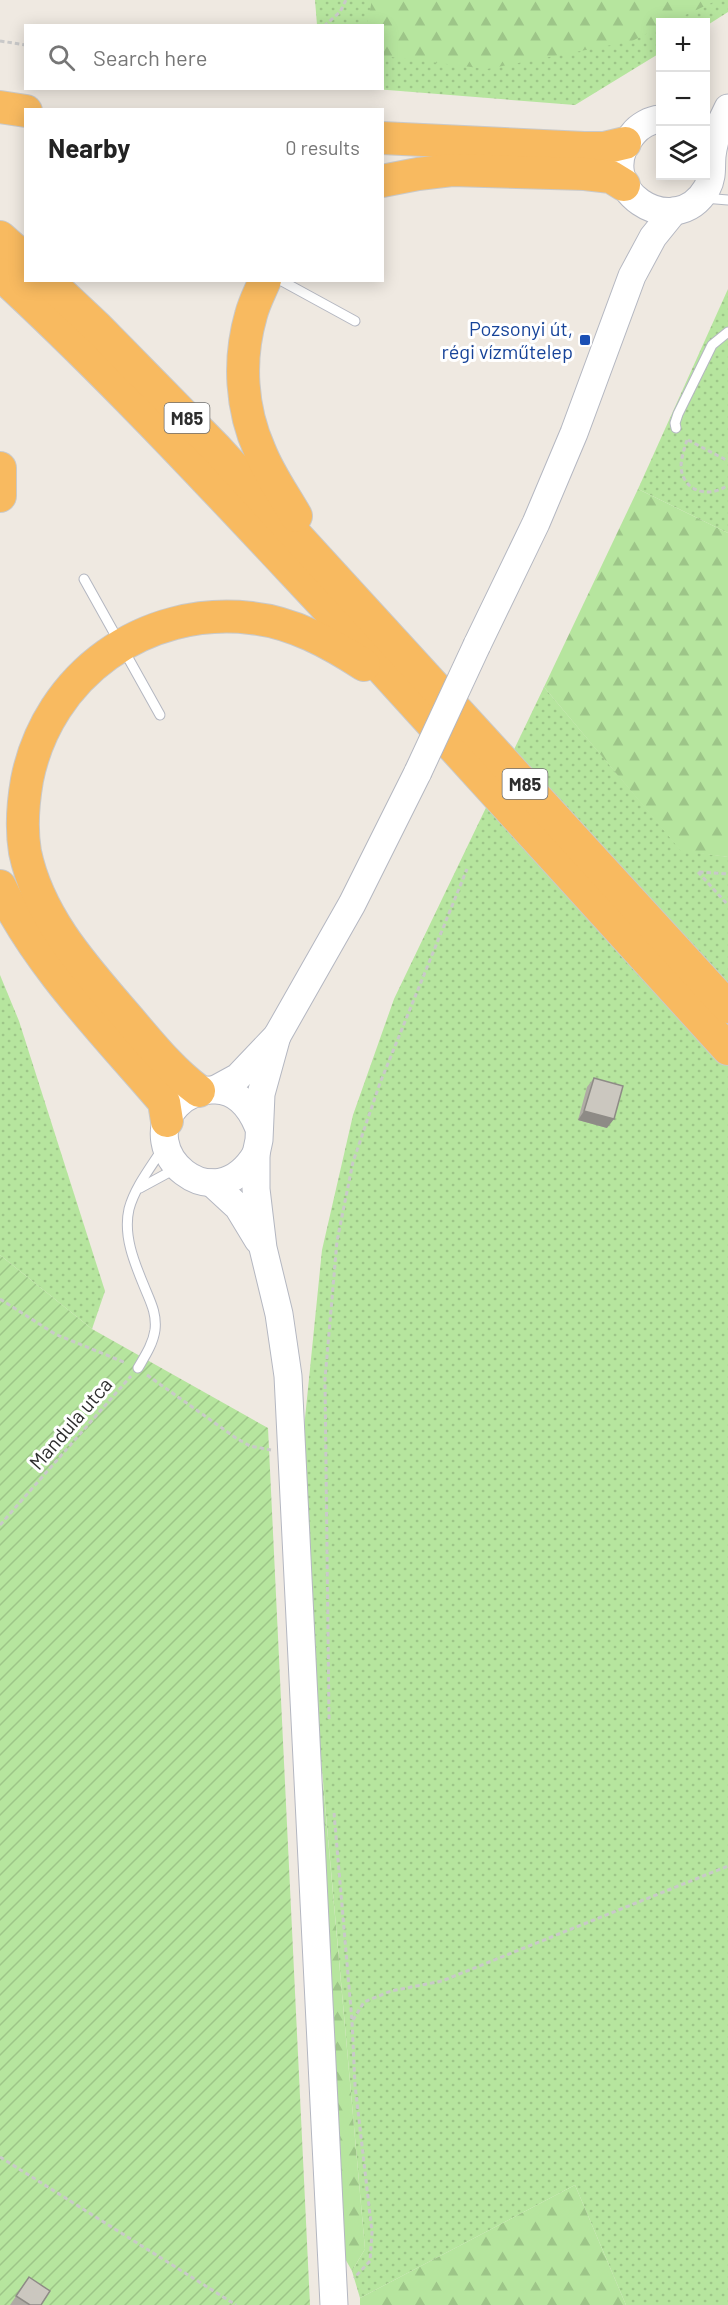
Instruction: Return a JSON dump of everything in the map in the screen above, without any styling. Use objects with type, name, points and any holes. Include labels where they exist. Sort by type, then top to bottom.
[{"type":"highway","points":[[0,107],[24,111]]},
{"type":"highway","points":[[384,138],[584,148],[604,148],[625,143]]},
{"type":"highway","points":[[384,181],[452,170],[585,174],[611,177],[629,192]]},
{"type":"highway","points":[[0,237],[24,258]]},
{"type":"highway","name":"M85","points":[[0,274],[60,329],[187,457],[728,1049]]},
{"type":"highway","name":"M85","points":[[49,282],[98,328],[209,441],[728,1007]]},
{"type":"highway","points":[[264,282],[251,313],[243,351],[243,385],[249,420],[260,452],[321,562]]},
{"type":"highway","points":[[0,468],[0,496]]},
{"type":"highway","points":[[207,1090],[172,1069],[81,963],[55,927],[37,893],[25,850],[23,803],[32,757],[50,715],[74,683],[120,646],[154,629],[187,620],[221,617],[252,618],[293,628],[331,644],[399,687]]},
{"type":"highway","points":[[0,886],[12,913],[45,962],[164,1102],[167,1132]]},
{"type":"main road","points":[[710,105],[728,88]]},
{"type":"main road","points":[[629,192],[646,207],[660,211],[674,211],[687,207],[699,198],[708,187],[715,166],[719,126],[728,108]]},
{"type":"main road","points":[[632,276],[636,236],[629,192],[620,171],[620,157],[625,143],[638,128],[656,121]]},
{"type":"main road","points":[[277,1036],[261,1094],[259,1140],[249,1166],[226,1181],[212,1183],[194,1179],[178,1168],[170,1157],[167,1132],[174,1108],[185,1098],[238,1077],[277,1036],[352,904],[418,772],[536,523],[574,433],[632,276],[652,237],[674,211]]},
{"type":"main road","points":[[207,1090],[230,1093],[243,1101],[252,1112],[258,1126]]},
{"type":"main road","points":[[255,1154],[256,1189],[263,1248],[279,1314],[288,1376],[334,2297]]},
{"type":"main road","points":[[212,1183],[238,1207],[263,1248]]},
{"type":"lane","points":[[699,198],[728,200]]},
{"type":"lane","points":[[283,282],[355,321]]},
{"type":"lane","points":[[676,428],[676,418],[712,345],[728,332]]},
{"type":"lane","points":[[84,579],[160,715]]},
{"type":"lane","points":[[138,1368],[152,1343],[155,1312],[130,1250],[128,1223],[130,1209],[138,1189],[167,1132]]},
{"type":"lane","points":[[138,1189],[178,1168]]},
{"type":"path","points":[[326,24],[340,12],[346,0]]},
{"type":"path","points":[[0,41],[24,45]]},
{"type":"path","points":[[676,428],[687,440],[728,462]]},
{"type":"path","points":[[687,440],[681,468],[685,482],[694,490],[708,493],[720,491],[728,485]]},
{"type":"path","points":[[329,1720],[325,1379],[337,1241],[353,1162],[380,1083],[467,869]]},
{"type":"path","points":[[728,874],[698,872],[728,905]]},
{"type":"path","name":"Mandula utca","points":[[0,1525],[138,1368]]},
{"type":"path","points":[[333,1802],[352,2021],[355,2085],[372,2232],[370,2261],[334,2297]]},
{"type":"path","points":[[352,2021],[364,2002],[391,1991],[442,1981],[728,1866]]},
{"type":"path","points":[[0,2157],[236,2305]]},
{"type":"green space","points":[[315,0],[728,0],[728,12],[710,23],[710,18],[656,18],[656,55],[575,105],[384,90],[384,24],[317,24]]},
{"type":"green space","points":[[372,0],[718,0],[679,18],[656,18],[656,29],[632,41],[487,69],[384,56],[384,24],[367,24]]},
{"type":"green space","points":[[728,289],[728,533],[638,489]]},
{"type":"green space","points":[[638,489],[728,533],[728,857],[681,851],[544,687]]},
{"type":"green space","points":[[544,687],[681,850],[728,857],[728,2305],[626,2305],[575,2185],[360,2298],[352,2271],[365,2249],[315,1692],[302,1448],[322,1250],[353,1115],[394,999]]},
{"type":"green space","points":[[0,975],[19,1021],[105,1291],[92,1329],[0,1255]]},
{"type":"green space","points":[[0,1255],[92,1329],[268,1428],[310,2305],[0,2305]]},
{"type":"green space","points":[[323,1783],[365,2249],[352,2271],[343,2255],[315,1799]]},
{"type":"green space","points":[[575,2185],[626,2305],[360,2305],[360,2298]]},
{"type":"building","points":[[594,1078],[623,1086],[614,1119],[584,1111]]},
{"type":"building","points":[[29,2277],[50,2291],[41,2305],[30,2305],[16,2296]]},
{"type":"place","name":"Pozsonyi út, régi vízműtelep","points":[[585,340]]}]
